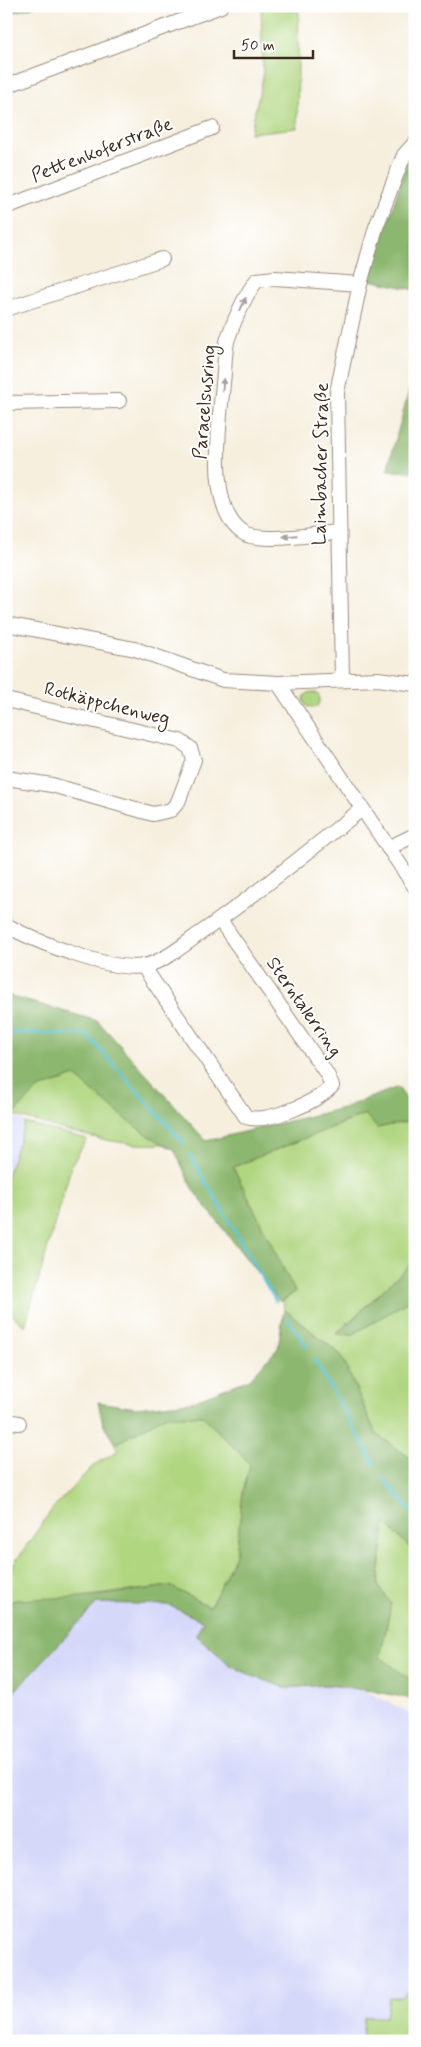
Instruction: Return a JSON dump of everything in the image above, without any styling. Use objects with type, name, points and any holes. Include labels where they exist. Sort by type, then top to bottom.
[{"type":"street","points":[[6,86],[222,6]]},
{"type":"street","name":"Pettenkoferstraße","points":[[6,207],[212,128]]},
{"type":"street","name":"Laimbacher Straße","points":[[342,680],[337,392],[360,284],[376,227],[404,156],[415,143]]},
{"type":"street","points":[[6,309],[162,258]]},
{"type":"street","name":"Paracelsusring","points":[[339,532],[257,537],[246,534],[235,527],[226,509],[219,486],[217,450],[228,339],[250,289],[256,280],[275,278],[360,284]]},
{"type":"street","points":[[6,403],[119,401]]},
{"type":"street","points":[[6,624],[135,649],[223,680],[278,682],[378,680],[415,684]]},
{"type":"street","points":[[278,682],[415,888]]},
{"type":"street","name":"Rotkäppchenweg","points":[[6,700],[180,741],[190,748],[194,754],[192,770],[178,802],[171,810],[162,814],[140,812],[52,785],[6,778]]},
{"type":"street","points":[[6,925],[25,936],[88,958],[119,965],[143,966],[169,955],[220,920],[362,809]]},
{"type":"street","points":[[388,848],[415,835]]},
{"type":"street","name":"Sterntalerring","points":[[143,966],[246,1117],[256,1120],[274,1115],[324,1095],[332,1086],[327,1074],[220,920]]},
{"type":"shaded area","points":[[6,1116],[25,1121],[6,1179]]},
{"type":"shaded area","points":[[97,1603],[168,1605],[376,1696],[415,1716],[415,2041],[6,2041],[6,1628]]},
{"type":"green space","points":[[6,6],[35,6],[6,15]]},
{"type":"green space","points":[[261,6],[299,6],[297,128],[250,133],[263,77]]},
{"type":"green space","points":[[415,151],[415,290],[370,280],[408,159]]},
{"type":"green space","points":[[415,369],[415,472],[387,471]]},
{"type":"green space","points":[[312,692],[318,694],[320,700],[318,706],[312,708],[306,706],[304,700],[306,694]]},
{"type":"green space","points":[[6,995],[98,1021],[206,1141],[343,1108],[398,1087],[415,1112],[415,1120],[377,1128],[365,1114],[233,1167],[295,1292],[280,1302],[193,1190],[174,1149],[135,1126],[75,1076],[38,1089],[11,1117],[6,1116]]},
{"type":"green space","points":[[75,1076],[125,1118],[164,1144],[126,1143],[106,1140],[12,1115],[38,1089]]},
{"type":"green space","points":[[366,1114],[377,1128],[415,1120],[415,1260],[337,1333],[352,1335],[415,1297],[415,1461],[376,1434],[341,1355],[284,1309],[283,1301],[295,1292],[233,1167]]},
{"type":"green space","points":[[25,1123],[87,1139],[72,1164],[25,1326],[6,1310],[6,1179]]},
{"type":"green space","points":[[415,1260],[415,1297],[352,1335],[337,1334]]},
{"type":"green space","points":[[284,1309],[341,1355],[376,1434],[415,1461],[415,1553],[385,1523],[378,1585],[391,1604],[380,1657],[415,1683],[415,1703],[407,1698],[328,1685],[286,1688],[252,1676],[229,1664],[196,1635],[203,1621],[168,1605],[97,1603],[16,1690],[6,1691],[6,1606],[14,1600],[97,1596],[170,1586],[210,1607],[236,1555],[243,1492],[250,1464],[203,1416],[165,1416],[115,1444],[103,1424],[98,1402],[136,1408],[190,1402],[250,1379],[278,1348]]},
{"type":"green space","points":[[165,1416],[203,1416],[251,1464],[243,1492],[236,1555],[210,1607],[170,1586],[6,1606],[6,1575],[53,1508],[94,1465],[119,1450],[115,1444]]},
{"type":"green space","points":[[385,1522],[415,1553],[415,1683],[380,1657],[391,1604],[378,1585]]},
{"type":"green space","points":[[410,1990],[415,1990],[415,2041],[362,2041],[364,2017],[386,2017],[389,1997],[401,1997]]},
{"type":"waterway","points":[[6,1032],[87,1035],[184,1143]]},
{"type":"waterway","points":[[190,1155],[276,1301]]},
{"type":"waterway","points":[[288,1319],[307,1347]]},
{"type":"waterway","points":[[314,1359],[375,1465]]},
{"type":"waterway","points":[[383,1478],[415,1516]]}]
